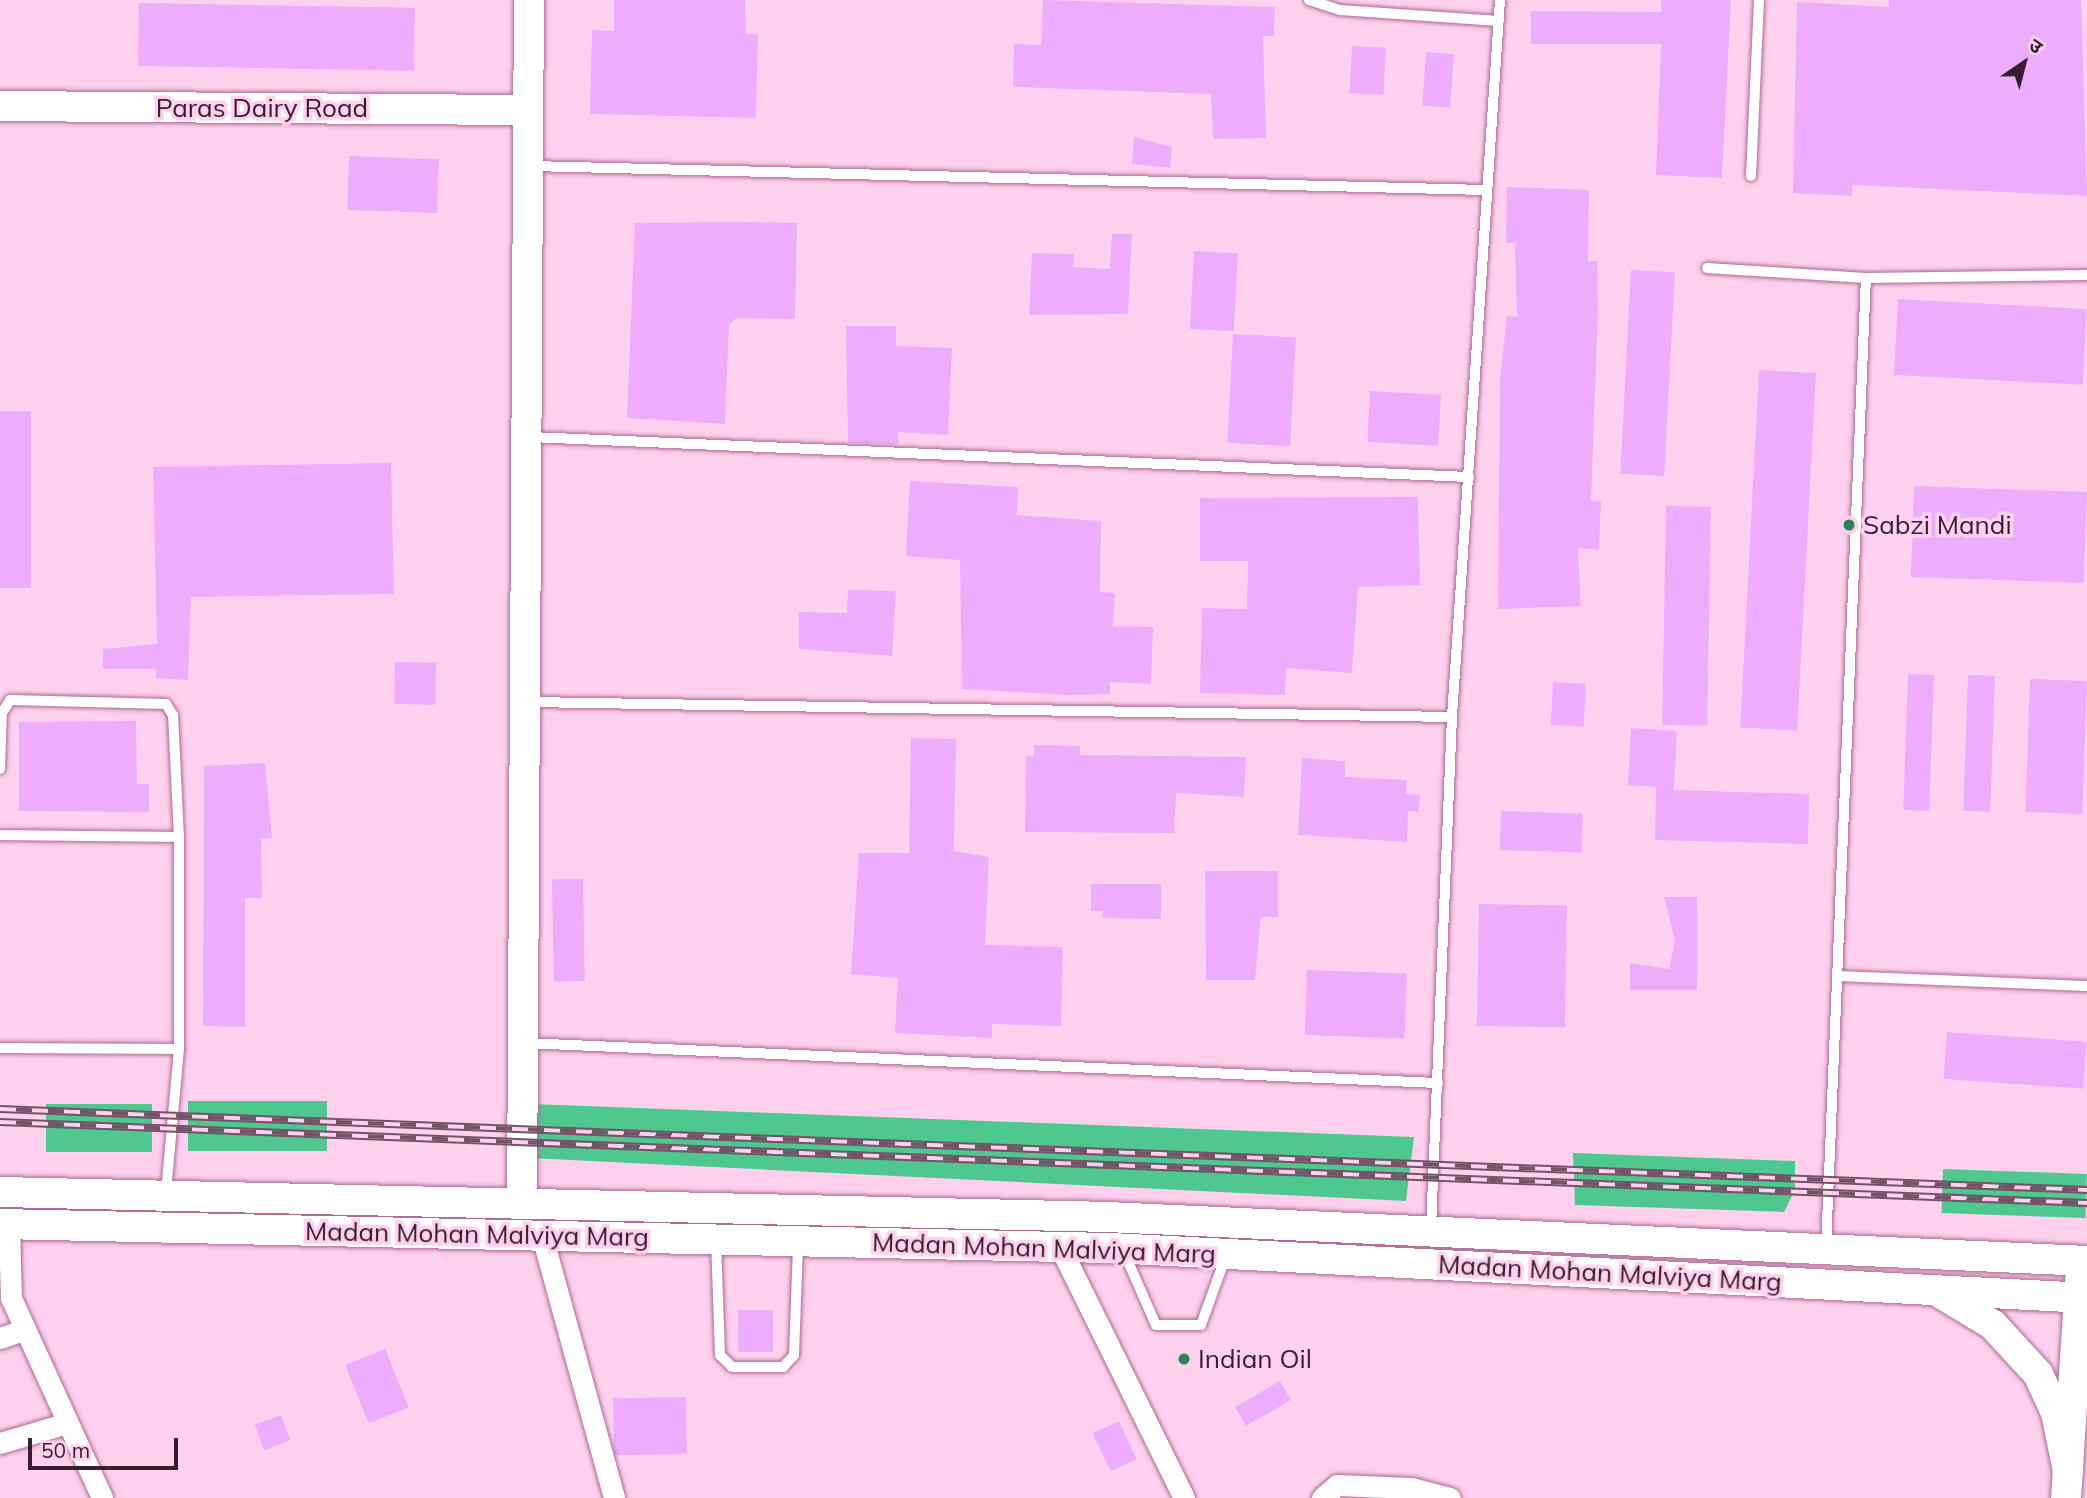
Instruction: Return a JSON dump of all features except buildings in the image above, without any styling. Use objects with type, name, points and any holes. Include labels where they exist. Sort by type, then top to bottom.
[{"type":"main road","points":[[522,1203],[530,437],[525,110],[529,0]]},
{"type":"main road","name":"Paras Dairy Road","points":[[0,106],[525,110]]},
{"type":"main road","name":"Madan Mohan Malviya Marg","points":[[0,1192],[522,1203],[1431,1231],[2084,1261]]},
{"type":"main road","name":"Madan Mohan Malviya Marg","points":[[4,1224],[1123,1248],[2083,1298]]},
{"type":"main road","points":[[2067,1484],[2084,1261]]},
{"type":"main road","points":[[1933,1290],[1993,1325],[2038,1374],[2056,1413],[2067,1484]]},
{"type":"street","points":[[4,1224],[11,1297],[23,1330],[102,1498]]},
{"type":"street","points":[[542,1236],[614,1498]]},
{"type":"street","points":[[1060,1247],[1184,1498]]},
{"type":"street","points":[[0,1338],[23,1330]]},
{"type":"street","points":[[0,1443],[67,1423]]},
{"type":"street","points":[[1322,1498],[1337,1485],[1411,1488],[1450,1498]]},
{"type":"lane","points":[[1309,0],[1340,10],[1499,21]]},
{"type":"lane","points":[[1431,1231],[1452,717],[1469,477],[1483,190],[1500,0]]},
{"type":"lane","points":[[1751,176],[1759,0]]},
{"type":"lane","points":[[526,166],[1483,190]]},
{"type":"lane","points":[[1707,268],[1866,278],[2087,275]]},
{"type":"lane","points":[[1826,1249],[1866,278]]},
{"type":"lane","points":[[530,437],[1469,477]]},
{"type":"lane","points":[[0,769],[2,713],[10,699],[166,704],[173,715],[179,837],[180,1049],[166,1196]]},
{"type":"lane","points":[[528,702],[1452,717]]},
{"type":"lane","points":[[0,835],[179,837]]},
{"type":"lane","points":[[1837,976],[2087,986]]},
{"type":"lane","points":[[524,1043],[1438,1083]]},
{"type":"lane","points":[[0,1048],[180,1049]]},
{"type":"lane","points":[[716,1240],[720,1354],[732,1367],[783,1367],[794,1355],[798,1241]]},
{"type":"lane","points":[[1123,1248],[1156,1325],[1197,1327],[1227,1254]]},
{"type":"green space","points":[[188,1101],[327,1101],[327,1151],[188,1151]]},
{"type":"green space","points":[[46,1104],[152,1104],[152,1152],[46,1152]]},
{"type":"green space","points":[[533,1104],[1414,1137],[1406,1201],[529,1158]]},
{"type":"green space","points":[[1573,1153],[1795,1161],[1795,1190],[1784,1212],[1575,1205]]},
{"type":"green space","points":[[1943,1169],[2087,1174],[2085,1218],[1941,1213]]},
{"type":"railway","points":[[0,1109],[2087,1190]]},
{"type":"railway","points":[[0,1122],[2087,1203]]},
{"type":"place","name":"Sabzi Mandi","points":[[1849,525]]},
{"type":"place","name":"Indian Oil","points":[[1184,1359]]}]
